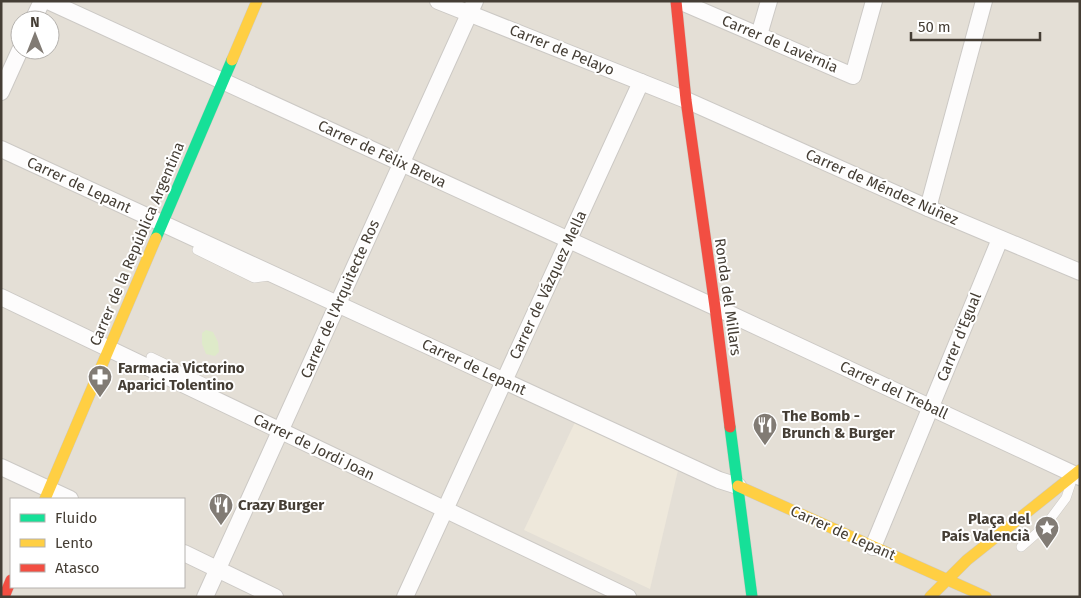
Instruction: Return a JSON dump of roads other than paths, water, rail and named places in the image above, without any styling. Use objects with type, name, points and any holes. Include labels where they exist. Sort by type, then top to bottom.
[{"type":"street","name":"Carrer de Fèlix Breva","points":[[48,1],[715,307]]},
{"type":"street","name":"Carrer de la República Argentina","points":[[47,494],[257,1]]},
{"type":"street","name":"Carrer de Pelayo","points":[[438,1],[473,8],[686,100]]},
{"type":"street","name":"Carrer de Lavèrnia","points":[[678,1],[853,76],[874,1]]},
{"type":"street","name":"Ronda del Millars","points":[[678,1],[686,100],[752,597]]},
{"type":"street","points":[[759,35],[769,1]]},
{"type":"street","points":[[928,208],[984,1]]},
{"type":"street","name":"Carrer de l'Arquitecte Ros","points":[[205,597],[473,8]]},
{"type":"street","points":[[1,92],[15,60]]},
{"type":"street","name":"Carrer de Vázquez Mella","points":[[405,597],[641,82]]},
{"type":"street","name":"Carrer de Méndez Núñez","points":[[686,100],[928,208],[1080,272]]},
{"type":"street","name":"Carrer de Lepant","points":[[1,149],[718,480],[738,486],[986,597]]},
{"type":"street","name":"Carrer d'Egual","points":[[873,547],[1000,239]]},
{"type":"street","name":"Carrer de Jordi Joan","points":[[1,297],[628,597]]},
{"type":"street","name":"Carrer del Treball","points":[[715,307],[1078,474]]},
{"type":"street","points":[[1,466],[47,494],[65,498]]},
{"type":"street","points":[[930,597],[967,560],[1078,474]]},
{"type":"street","points":[[185,553],[275,597]]},
{"type":"street","points":[[4,597],[10,582]]},
{"type":"lane","points":[[197,250],[254,278],[274,275]]},
{"type":"lane","points":[[151,357],[209,385],[215,399]]},
{"type":"lane","points":[[1021,547],[1045,526],[1066,498],[1078,474]]},
{"type":"place","name":"Farmacia Victorino Aparici Tolentino","points":[[100,398]]},
{"type":"place","name":"The Bomb - Brunch & Burger","points":[[765,446]]},
{"type":"place","name":"Crazy Burger","points":[[221,526]]},
{"type":"place","name":"Plaça del País Valencià","points":[[1047,549]]}]
